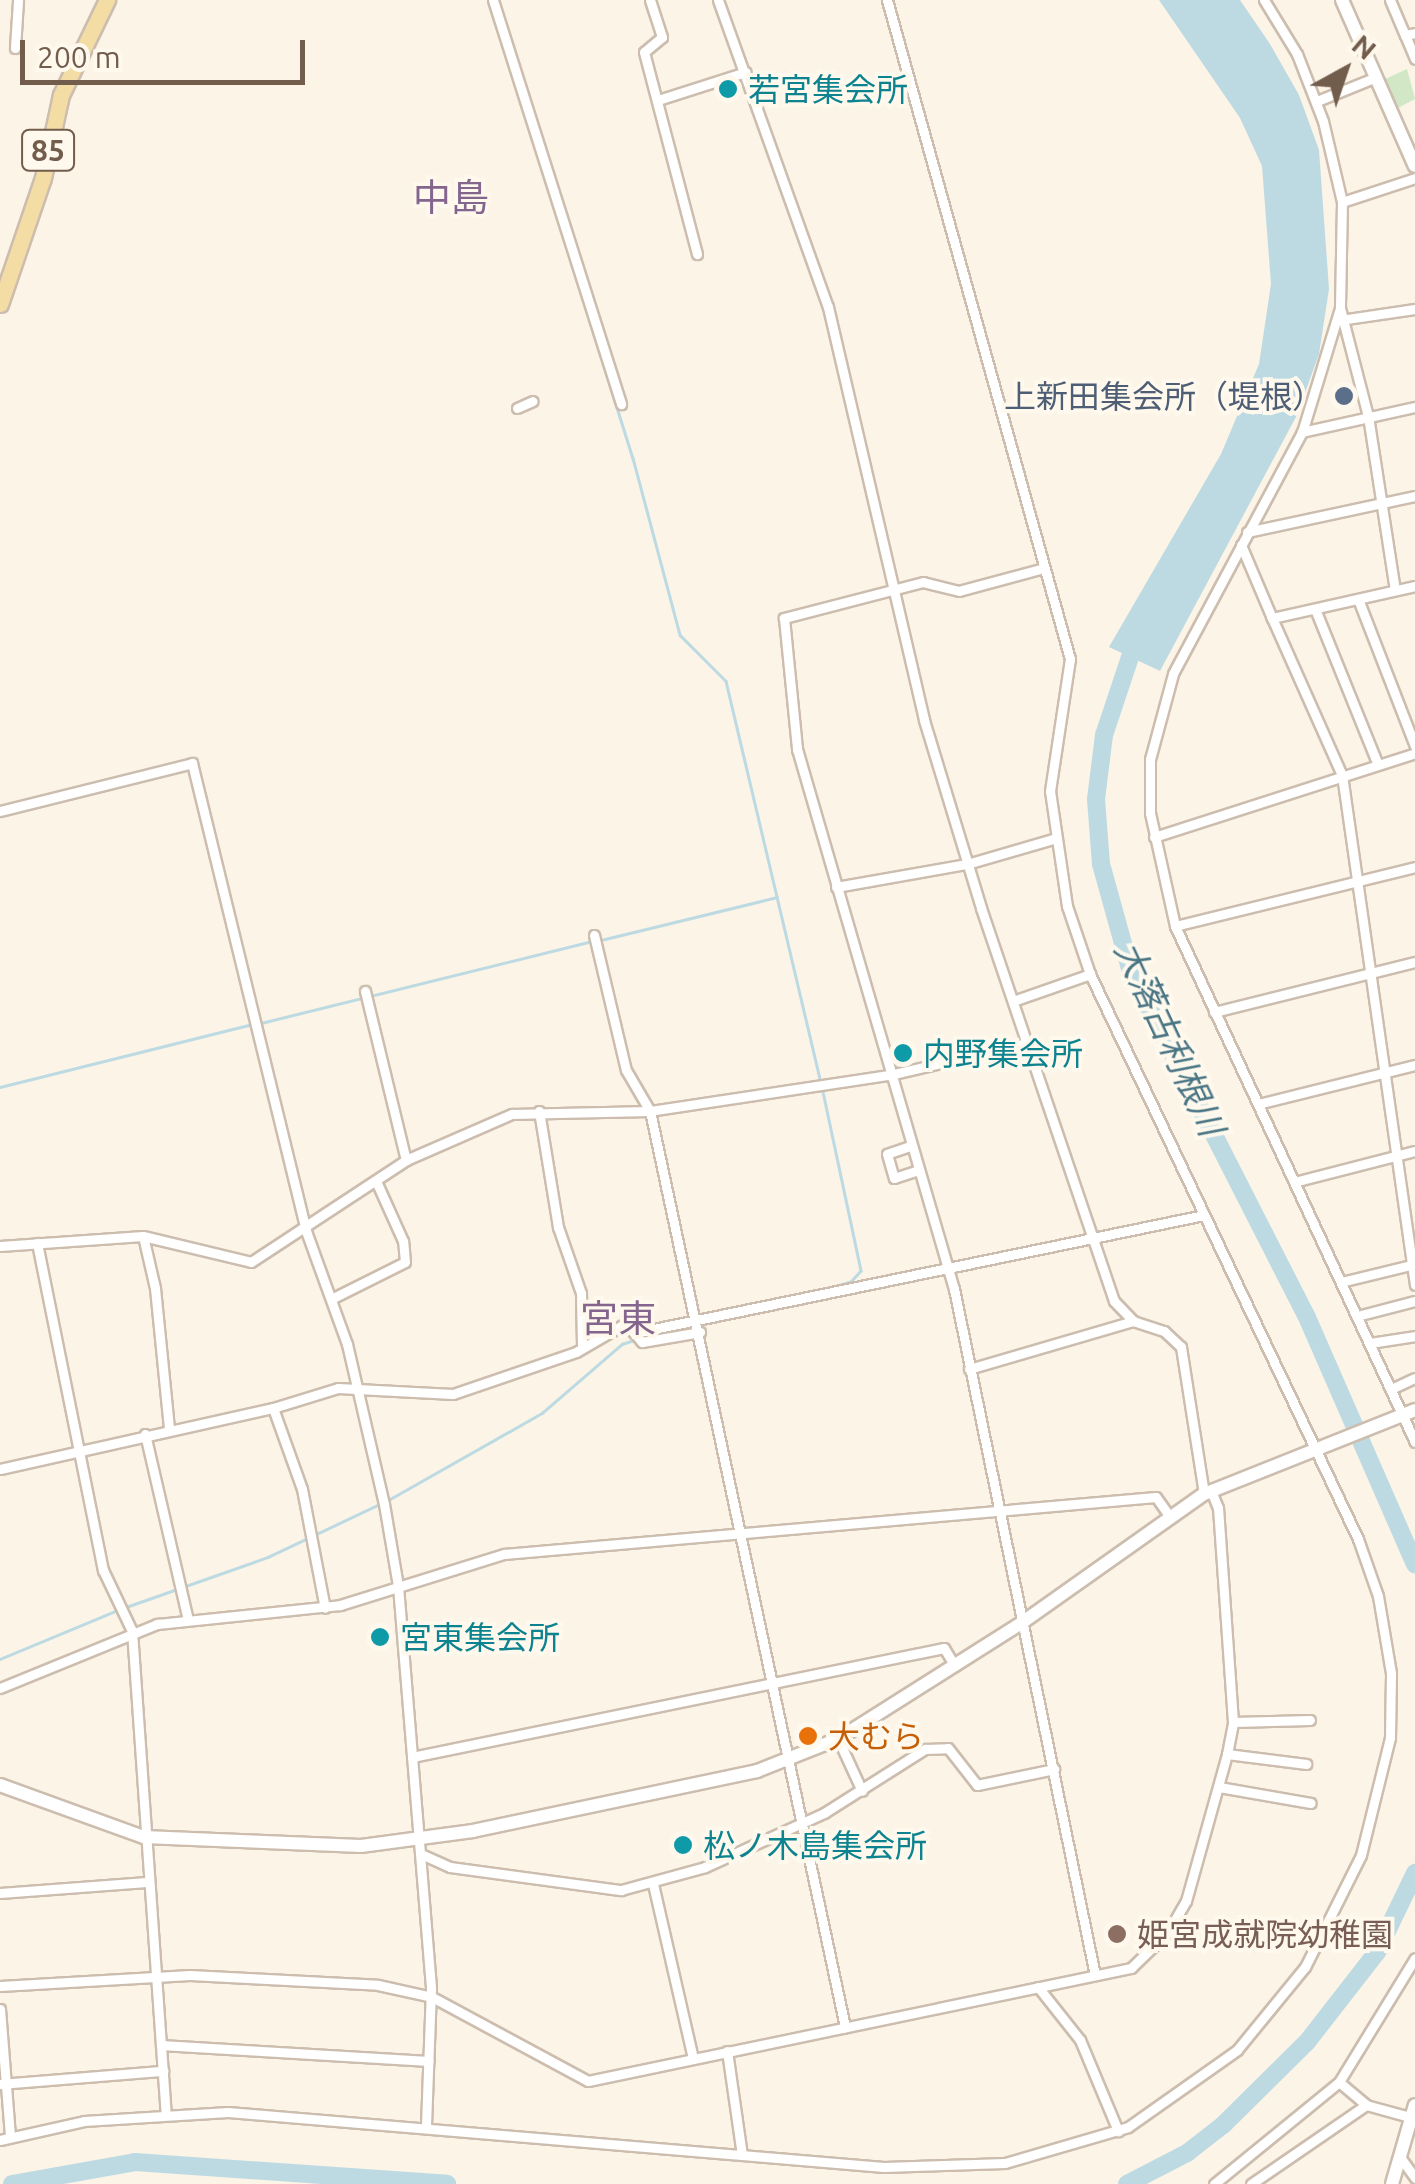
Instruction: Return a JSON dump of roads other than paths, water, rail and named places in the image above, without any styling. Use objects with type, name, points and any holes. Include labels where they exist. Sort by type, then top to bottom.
[{"type":"main road","name":"85","points":[[0,304],[42,178],[61,95],[101,1]]},
{"type":"street","points":[[15,48],[18,0]]},
{"type":"street","points":[[493,0],[621,404]]},
{"type":"street","points":[[650,0],[662,37],[644,52],[698,254]]},
{"type":"street","points":[[0,1986],[156,1977],[332,1980],[432,1997],[588,2081],[1131,1968],[1168,1932],[1186,1901],[1219,1787],[1232,1722],[1218,1508],[1207,1493],[1181,1347],[1164,1331],[1134,1321],[1114,1301],[967,864],[924,720],[897,590],[828,307],[718,0]]},
{"type":"street","points":[[0,2010],[5,2138],[166,2113],[426,2127],[936,2169],[1006,2163],[1118,2131],[1172,2101],[1270,2016],[1337,1910],[1377,1810],[1392,1699],[1385,1628],[1358,1539],[1090,974],[1053,839],[1052,755],[1070,659],[887,0]]},
{"type":"street","points":[[1264,0],[1318,101],[1342,202],[1340,308],[1302,432],[1173,674],[1155,728],[1154,837],[1176,926],[1356,1316],[1391,1389],[1409,1413],[1415,1442]]},
{"type":"street","points":[[1342,0],[1415,166]]},
{"type":"street","points":[[1392,0],[1410,34],[1415,59]]},
{"type":"street","points":[[658,100],[746,72]]},
{"type":"street","points":[[1318,101],[1374,78]]},
{"type":"street","points":[[1342,202],[1415,178]]},
{"type":"street","points":[[1340,308],[1348,318],[1368,416],[1395,590]]},
{"type":"street","points":[[1348,318],[1415,309]]},
{"type":"street","points":[[517,408],[532,400]]},
{"type":"street","points":[[1302,432],[1415,407]]},
{"type":"street","points":[[1247,532],[1415,496]]},
{"type":"street","points":[[1240,545],[1342,776],[1415,1284]]},
{"type":"street","points":[[1044,568],[959,591],[923,582],[784,618],[796,749],[949,1271],[1095,1975]]},
{"type":"street","points":[[1272,618],[1415,586]]},
{"type":"street","points":[[1154,837],[1415,749],[1358,599]]},
{"type":"street","points":[[1316,609],[1378,764]]},
{"type":"street","points":[[0,811],[192,763],[306,1230],[333,1298],[359,1386],[398,1586],[432,1997],[426,2127]]},
{"type":"street","points":[[836,887],[967,864],[1053,839]]},
{"type":"street","points":[[1176,926],[1415,866]]},
{"type":"street","points":[[594,935],[626,1070],[650,1111],[845,2027]]},
{"type":"street","points":[[1214,1012],[1415,962]]},
{"type":"street","points":[[1013,1001],[1090,974]]},
{"type":"street","points":[[365,991],[406,1160]]},
{"type":"street","points":[[0,1246],[143,1236],[251,1262],[306,1230],[406,1160],[483,1124],[539,1111],[650,1111],[889,1075],[1027,1043]]},
{"type":"street","points":[[1258,1104],[1415,1065]]},
{"type":"street","points":[[539,1111],[558,1227],[581,1293],[582,1344]]},
{"type":"street","points":[[910,1146],[887,1154],[894,1178],[918,1170]]},
{"type":"street","points":[[1294,1182],[1415,1150]]},
{"type":"street","points":[[333,1298],[404,1262],[403,1241],[376,1182]]},
{"type":"street","points":[[1,1465],[359,1386],[454,1394],[493,1384],[626,1323],[642,1342],[1204,1215]]},
{"type":"street","points":[[143,1236],[155,1288],[169,1428]]},
{"type":"street","points":[[37,1244],[102,1570],[132,1631],[166,2113]]},
{"type":"street","points":[[1341,1282],[1414,1264]]},
{"type":"street","points":[[1356,1316],[1415,1301]]},
{"type":"street","points":[[969,1370],[1134,1321]]},
{"type":"street","points":[[1370,1344],[1415,1336]]},
{"type":"street","points":[[1391,1389],[1415,1378]]},
{"type":"street","points":[[273,1408],[302,1489],[325,1608]]},
{"type":"street","points":[[0,1784],[144,1837],[420,1847],[790,1761],[838,1740],[1023,1622],[1168,1514],[1207,1493],[1409,1413]]},
{"type":"street","points":[[145,1434],[188,1620]]},
{"type":"street","points":[[0,1688],[132,1631],[188,1620],[325,1608],[504,1554],[1156,1497],[1168,1514]]},
{"type":"street","points":[[412,1757],[944,1648],[955,1666]]},
{"type":"street","points":[[1232,1722],[1310,1720]]},
{"type":"street","points":[[838,1740],[862,1792]]},
{"type":"street","points":[[420,1847],[450,1867],[621,1890],[653,1884],[802,1822],[862,1792],[924,1749],[948,1748],[977,1785],[1054,1769]]},
{"type":"street","points":[[1227,1754],[1306,1764]]},
{"type":"street","points":[[1219,1787],[1311,1803]]},
{"type":"street","points":[[0,1893],[147,1882]]},
{"type":"street","points":[[653,1884],[693,2058]]},
{"type":"street","points":[[1214,2184],[1240,2169],[1339,2082],[1415,1958]]},
{"type":"street","points":[[1038,1987],[1080,2040],[1118,2131]]},
{"type":"street","points":[[161,2045],[429,2061]]},
{"type":"street","points":[[727,2051],[742,2155]]},
{"type":"street","points":[[3,2084],[163,2070]]},
{"type":"street","points":[[1339,2082],[1366,2105],[1413,2111],[1392,2184]]},
{"type":"street","points":[[1240,2169],[1250,2184],[1366,2105]]},
{"type":"street","points":[[1400,2157],[1415,2178]]},
{"type":"water","points":[[1159,0],[1240,0],[1270,44],[1299,95],[1319,150],[1329,289],[1319,354],[1297,415],[1160,671],[1109,647],[1221,454],[1259,364],[1271,284],[1262,166],[1240,118]]},
{"type":"waterway","points":[[536,149],[633,458],[680,635],[726,681],[820,1079]]},
{"type":"waterway","name":"大落古利根川","points":[[1137,636],[1104,735],[1096,799],[1101,864],[1131,972],[1306,1315],[1415,1564]]},
{"type":"waterway","points":[[601,940],[777,897]]},
{"type":"waterway","points":[[261,1023],[593,941]]},
{"type":"waterway","points":[[0,1087],[253,1024]]},
{"type":"waterway","points":[[822,1087],[861,1271],[851,1282],[833,1287]]},
{"type":"waterway","points":[[645,1337],[675,1329]]},
{"type":"waterway","points":[[126,1607],[268,1557],[390,1499],[542,1413],[622,1344],[637,1339]]},
{"type":"waterway","points":[[0,1659],[118,1610]]},
{"type":"waterway","name":"大落古利根川","points":[[1127,2184],[1187,2153],[1223,2125],[1307,2042],[1377,1952],[1415,1873]]},
{"type":"waterway","name":"大落古利根川","points":[[12,2184],[135,2162],[447,2184]]},
{"type":"place","name":"若宮集会所","points":[[728,89]]},
{"type":"place","name":"上新田集会所（堤根）","points":[[1344,396]]},
{"type":"place","name":"内野集会所","points":[[903,1053]]},
{"type":"place","name":"宮東集会所","points":[[380,1637]]},
{"type":"place","name":"大むら","points":[[808,1736]]},
{"type":"place","name":"松ノ木島集会所","points":[[683,1845]]},
{"type":"place","name":"姫宮成就院幼稚園","points":[[1117,1934]]},
{"type":"district","name":"中島","points":[[451,198]]},
{"type":"district","name":"宮東","points":[[618,1319]]}]
